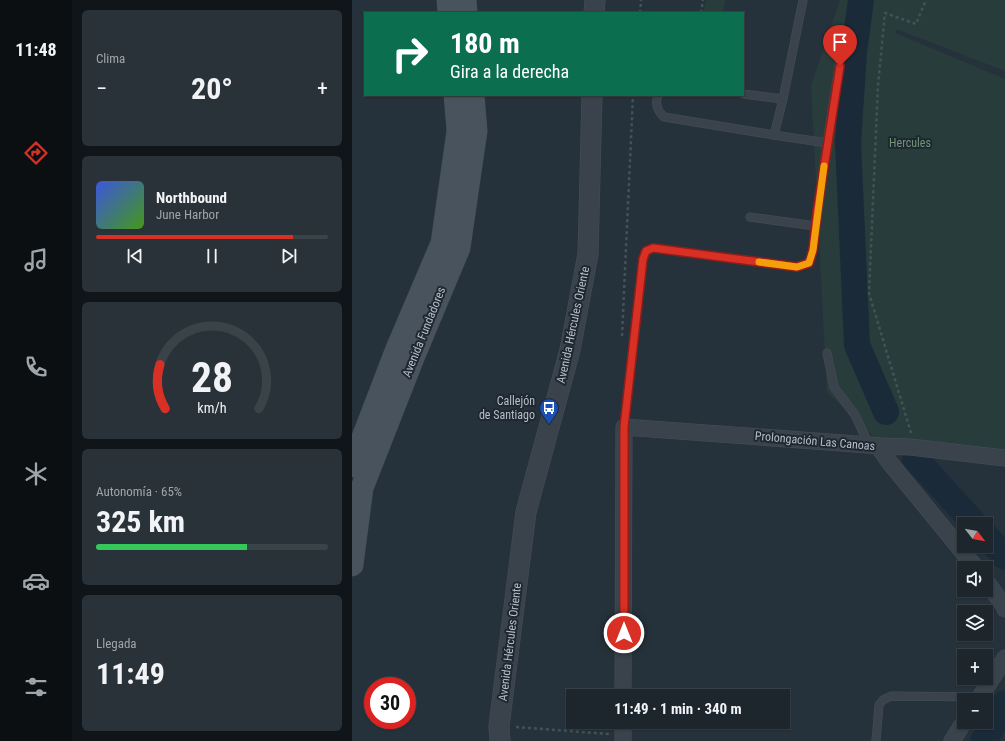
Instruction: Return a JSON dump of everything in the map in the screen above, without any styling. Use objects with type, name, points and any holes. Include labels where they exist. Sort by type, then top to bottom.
[{"type":"main road","points":[[448,0],[449,12]]},
{"type":"main road","points":[[465,0],[466,12]]},
{"type":"main road","name":"Avenida Fundadores","points":[[352,466],[396,351],[442,244],[458,131],[455,96]]},
{"type":"main road","name":"Avenida Fundadores","points":[[352,564],[362,488],[413,358],[459,248],[476,131],[473,96]]},
{"type":"street","points":[[594,12],[595,0]]},
{"type":"street","name":"Avenida Hércules Oriente","points":[[500,734],[526,512],[570,350],[588,254],[592,96]]},
{"type":"street","points":[[623,689],[624,427]]},
{"type":"street","name":"Prolongación Las Canoas","points":[[624,427],[915,448],[1005,458]]},
{"type":"street","points":[[873,446],[890,463],[970,561]]},
{"type":"street","points":[[993,591],[1005,609]]},
{"type":"street","points":[[983,693],[1005,658]]},
{"type":"street","points":[[952,741],[960,729]]},
{"type":"lane","points":[[774,135],[784,99],[804,0]]},
{"type":"lane","points":[[624,427],[643,259],[646,251],[653,248],[797,267],[809,263],[813,250],[815,226],[844,35]]},
{"type":"lane","points":[[744,94],[784,99]]},
{"type":"lane","points":[[658,96],[656,101],[658,110],[664,117],[827,143]]},
{"type":"lane","points":[[750,217],[815,226]]},
{"type":"lane","points":[[827,353],[834,387],[855,415],[873,446]]},
{"type":"lane","points":[[876,741],[879,705],[883,700],[891,696],[957,698]]},
{"type":"path","points":[[640,12],[641,0]]},
{"type":"path","points":[[701,12],[703,0]]},
{"type":"path","points":[[915,448],[869,292],[878,85],[885,13],[916,24],[926,0]]},
{"type":"path","points":[[500,734],[617,738]]},
{"type":"green space","points":[[706,0],[725,0],[723,12],[703,12]]},
{"type":"green space","name":"Hercules","points":[[840,0],[1005,0],[1005,71],[896,29],[895,33],[1005,79],[1005,452],[878,441],[827,392],[811,86]]},
{"type":"waterway","points":[[861,0],[854,52],[848,143],[857,345],[886,412]]},
{"type":"waterway","points":[[915,458],[969,517]]},
{"type":"waterway","points":[[993,544],[1005,557]]},
{"type":"waterway","points":[[983,741],[998,718],[1005,703]]},
{"type":"slow traffic","points":[[759,262],[797,267],[809,263],[813,250],[824,166]]},
{"type":"place","name":"Callejón de Santiago","points":[[549,425]]},
{"type":"route","points":[[624,633],[624,427],[643,259],[646,251],[653,248],[797,267],[809,263],[813,250],[827,143],[840,66]]}]
